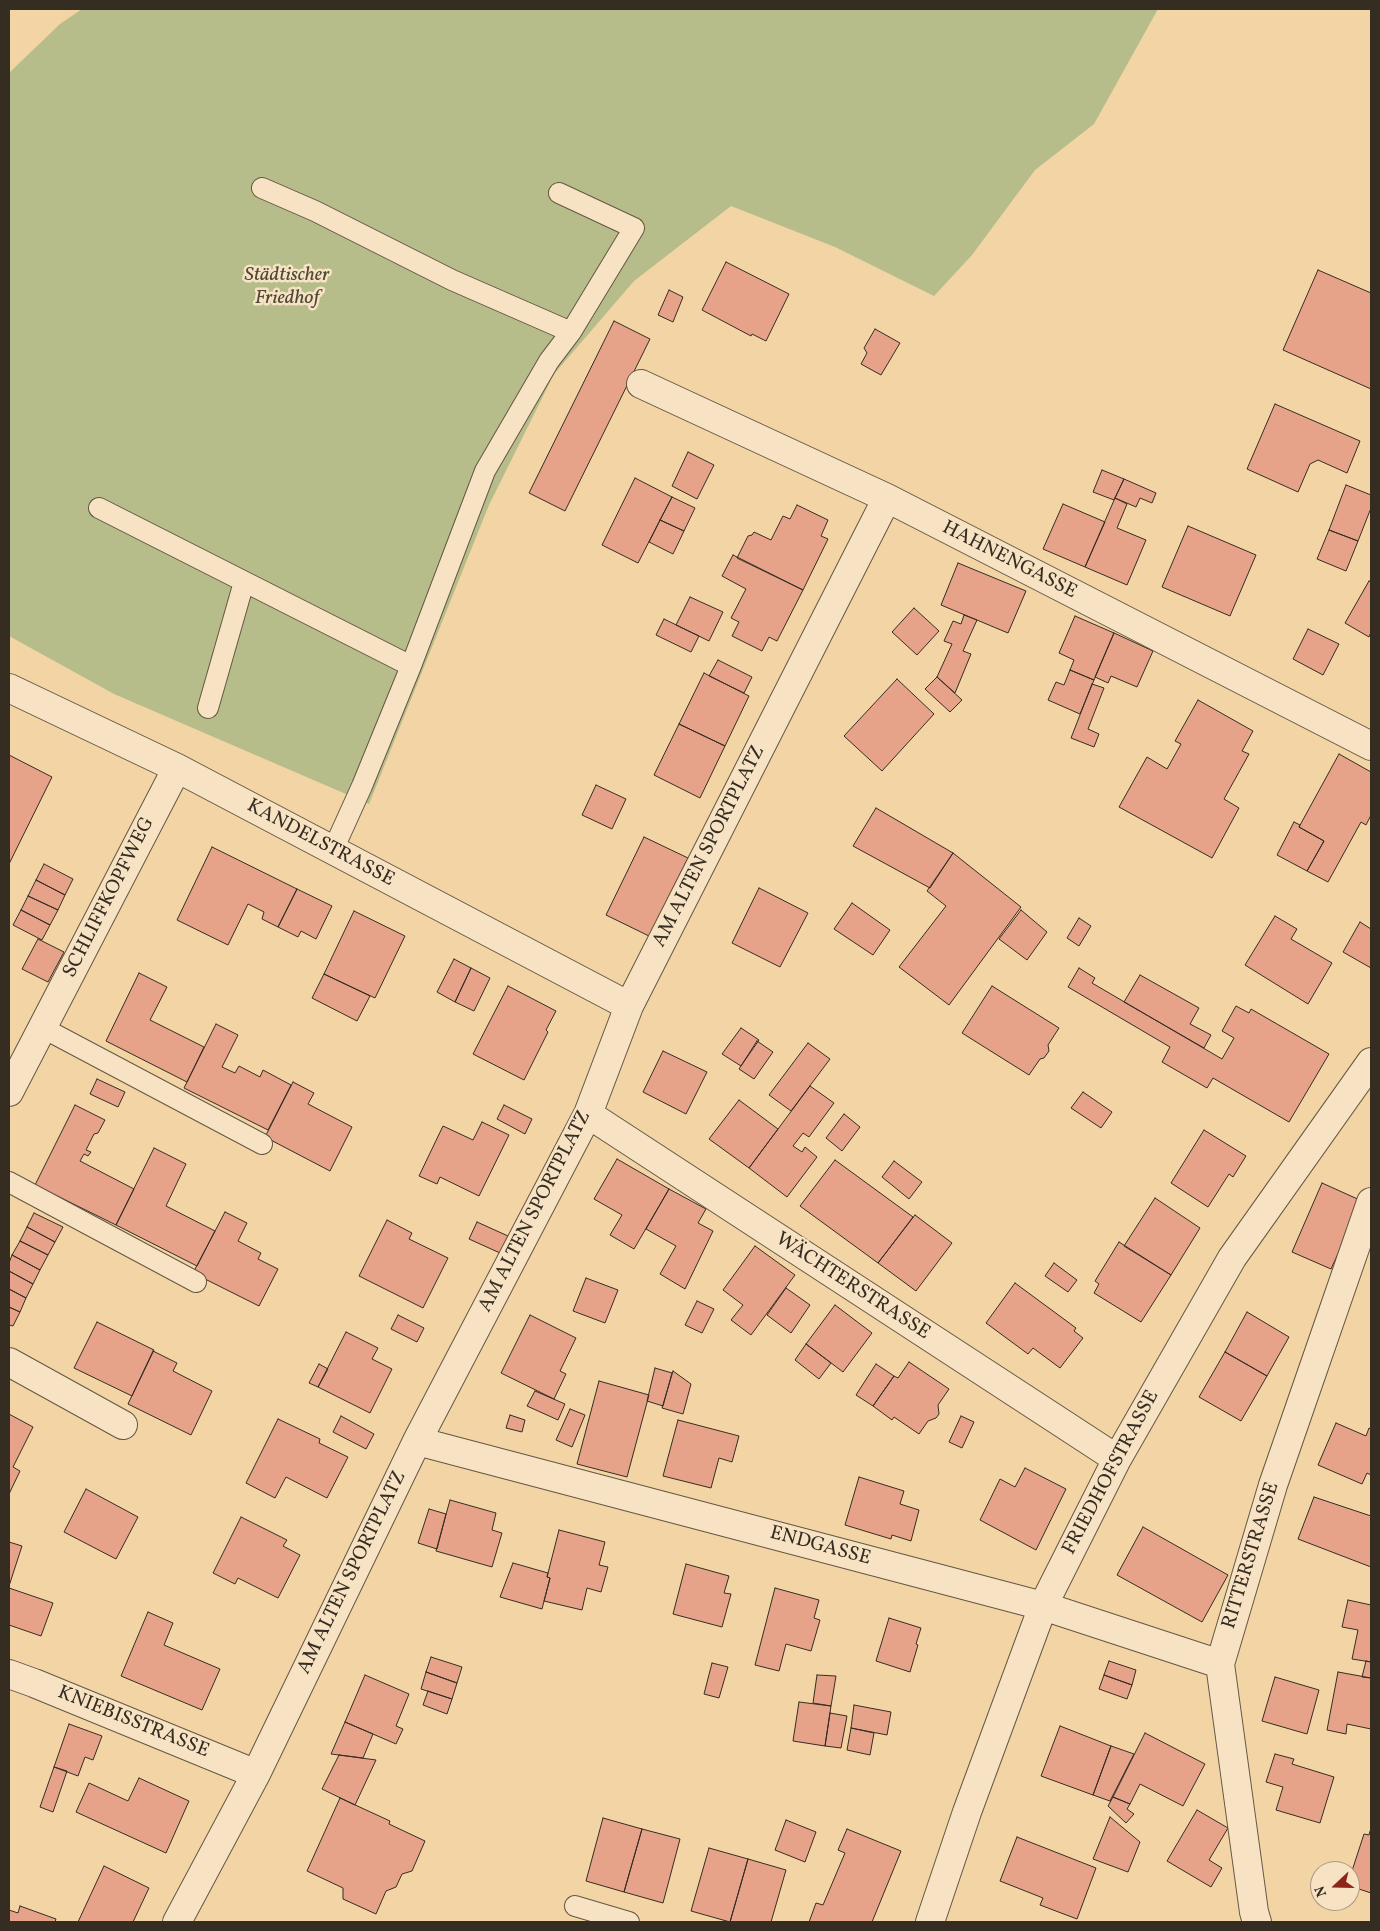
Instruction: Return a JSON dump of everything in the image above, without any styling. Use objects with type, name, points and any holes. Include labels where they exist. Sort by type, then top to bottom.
[{"type":"street","name":"HAHNENGASSE","points":[[641,384],[887,498],[1371,746]]},
{"type":"street","name":"AM ALTEN SPORTPLATZ","points":[[177,1922],[256,1774],[418,1440],[588,1114],[628,1006],[887,498]]},
{"type":"street","name":"KANDELSTRASSE","points":[[9,688],[177,768],[628,1006]]},
{"type":"street","name":"SCHLIFFKOPFWEG","points":[[9,1092],[177,768]]},
{"type":"street","name":"FRIEDHOFSTRASSE","points":[[930,1922],[1043,1606],[1116,1459],[1232,1258],[1371,1062]]},
{"type":"street","name":"WÄCHTERSTRASSE","points":[[588,1114],[1116,1459]]},
{"type":"street","name":"RITTERSTRASSE","points":[[1257,1922],[1254,1912],[1220,1664],[1273,1485],[1371,1202]]},
{"type":"street","points":[[9,1362],[123,1425]]},
{"type":"street","name":"ENDGASSE","points":[[418,1440],[1043,1606],[1220,1664]]},
{"type":"street","name":"KNIEBISSTRASSE","points":[[9,1674],[34,1682],[256,1774]]},
{"type":"lane","points":[[262,188],[315,211],[452,280],[571,332]]},
{"type":"lane","points":[[333,850],[362,786],[485,471],[549,361],[571,332],[634,228],[559,193]]},
{"type":"lane","points":[[99,508],[410,666]]},
{"type":"lane","points":[[208,708],[244,582]]},
{"type":"lane","points":[[43,1028],[262,1144]]},
{"type":"lane","points":[[9,1182],[196,1282]]},
{"type":"lane","points":[[575,1906],[629,1922]]},
{"type":"green space","name":"Städtischer Friedhof","points":[[82,9],[1158,9],[1094,124],[1035,170],[972,255],[934,296],[835,247],[731,206],[634,281],[554,374],[489,505],[369,804],[114,694],[9,636],[9,73],[60,24]]},
{"type":"building","points":[[726,262],[789,294],[766,341],[752,334],[751,336],[702,310]]},
{"type":"building","points":[[1318,270],[1371,293],[1371,389],[1283,350]]},
{"type":"building","points":[[669,290],[683,297],[673,322],[658,315]]},
{"type":"building","points":[[614,321],[650,339],[565,511],[529,493]]},
{"type":"building","points":[[875,329],[900,343],[881,375],[861,364],[867,353],[864,348]]},
{"type":"building","points":[[1275,404],[1360,441],[1347,473],[1318,460],[1310,464],[1298,492],[1247,469]]},
{"type":"building","points":[[688,452],[714,465],[697,499],[672,486]]},
{"type":"building","points":[[1102,470],[1124,479],[1114,500],[1093,492]]},
{"type":"building","points":[[635,478],[672,497],[638,563],[602,545]]},
{"type":"building","points":[[1124,479],[1156,493],[1152,503],[1140,498],[1136,507],[1115,498]]},
{"type":"building","points":[[1346,485],[1371,495],[1371,508],[1358,541],[1329,530]]},
{"type":"building","points":[[672,497],[695,508],[684,531],[660,520]]},
{"type":"building","points":[[1115,498],[1127,504],[1117,528],[1146,540],[1127,585],[1085,567]]},
{"type":"building","points":[[1063,504],[1105,522],[1085,567],[1043,549]]},
{"type":"building","points":[[797,505],[828,520],[821,536],[828,539],[803,590],[737,558],[748,536],[754,532],[771,540],[783,516],[790,519]]},
{"type":"building","points":[[660,520],[684,531],[673,554],[649,542]]},
{"type":"building","points":[[1188,526],[1256,555],[1230,616],[1162,587]]},
{"type":"building","points":[[1329,530],[1358,541],[1346,571],[1317,559]]},
{"type":"building","points":[[733,555],[803,590],[777,641],[769,637],[762,651],[732,636],[739,622],[731,618],[746,589],[722,576]]},
{"type":"building","points":[[958,563],[1026,591],[1008,633],[941,605]]},
{"type":"building","points":[[1369,581],[1371,582],[1371,632],[1369,637],[1345,623]]},
{"type":"building","points":[[690,597],[723,612],[709,641],[676,625]]},
{"type":"building","points":[[914,608],[939,631],[917,655],[892,632]]},
{"type":"building","points":[[964,615],[977,620],[963,651],[971,654],[955,693],[937,677],[952,644],[944,641],[953,621],[961,624]]},
{"type":"building","points":[[1075,616],[1114,633],[1094,680],[1070,670],[1074,660],[1059,653]]},
{"type":"building","points":[[664,619],[699,636],[691,652],[656,635]]},
{"type":"building","points":[[1308,629],[1339,644],[1323,675],[1293,659]]},
{"type":"building","points":[[1114,633],[1153,651],[1137,687],[1111,676],[1108,683],[1095,677]]},
{"type":"building","points":[[718,660],[752,677],[744,693],[709,676]]},
{"type":"building","points":[[1070,670],[1094,680],[1080,714],[1048,700],[1056,682],[1064,685]]},
{"type":"building","points":[[704,673],[749,696],[725,746],[679,724]]},
{"type":"building","points":[[937,677],[962,700],[950,712],[925,689]]},
{"type":"building","points":[[897,679],[934,714],[882,771],[844,736]]},
{"type":"building","points":[[1092,684],[1104,688],[1088,729],[1099,734],[1094,747],[1071,738]]},
{"type":"building","points":[[1198,700],[1253,731],[1242,751],[1249,754],[1224,799],[1239,808],[1212,858],[1119,807],[1147,757],[1167,769],[1181,744],[1175,741]]},
{"type":"building","points":[[679,724],[725,746],[700,798],[654,775]]},
{"type":"building","points":[[1339,754],[1371,772],[1371,815],[1366,825],[1361,822],[1328,882],[1307,871],[1324,841],[1299,827]]},
{"type":"building","points":[[9,755],[52,777],[9,864]]},
{"type":"building","points":[[596,785],[626,799],[612,829],[582,815]]},
{"type":"building","points":[[876,808],[953,853],[930,888],[853,846]]},
{"type":"building","points":[[1294,822],[1300,825],[1299,827],[1324,841],[1307,871],[1277,855]]},
{"type":"building","points":[[644,837],[688,858],[649,936],[606,915]]},
{"type":"building","points":[[212,847],[297,889],[278,927],[262,919],[264,912],[248,904],[228,945],[177,920]]},
{"type":"building","points":[[953,853],[1021,907],[949,1005],[899,967],[946,906],[927,891]]},
{"type":"building","points":[[44,864],[73,879],[65,895],[36,880]]},
{"type":"building","points":[[36,880],[65,895],[58,910],[28,896]]},
{"type":"building","points":[[759,888],[808,913],[780,967],[732,943]]},
{"type":"building","points":[[297,889],[332,906],[316,939],[301,931],[298,937],[278,927]]},
{"type":"building","points":[[28,896],[58,910],[50,925],[21,910]]},
{"type":"building","points":[[852,903],[890,930],[873,955],[834,929]]},
{"type":"building","points":[[21,910],[50,925],[42,940],[13,925]]},
{"type":"building","points":[[1021,910],[1047,932],[1027,960],[999,939]]},
{"type":"building","points":[[354,911],[405,936],[375,998],[324,974]]},
{"type":"building","points":[[1275,916],[1297,929],[1291,939],[1332,963],[1308,1004],[1245,965]]},
{"type":"building","points":[[1079,918],[1091,926],[1079,946],[1067,938]]},
{"type":"building","points":[[1360,922],[1371,929],[1371,968],[1343,952]]},
{"type":"building","points":[[38,939],[64,952],[48,982],[22,969]]},
{"type":"building","points":[[454,959],[471,968],[455,1002],[437,992]]},
{"type":"building","points":[[471,968],[490,978],[474,1011],[455,1002]]},
{"type":"building","points":[[1079,968],[1095,978],[1092,983],[1222,1059],[1234,1038],[1222,1031],[1236,1006],[1249,1013],[1251,1009],[1329,1054],[1289,1122],[1213,1078],[1207,1088],[1162,1062],[1170,1047],[1068,987]]},
{"type":"building","points":[[139,973],[167,987],[150,1020],[204,1047],[187,1082],[106,1041]]},
{"type":"building","points":[[324,974],[370,996],[357,1021],[312,998]]},
{"type":"building","points":[[1140,975],[1199,1008],[1190,1024],[1211,1035],[1204,1048],[1124,1002]]},
{"type":"building","points":[[508,986],[556,1011],[546,1030],[548,1032],[524,1080],[473,1054]]},
{"type":"building","points":[[992,986],[1059,1028],[1048,1045],[1049,1051],[1044,1058],[1040,1059],[1029,1075],[962,1033]]},
{"type":"building","points":[[216,1024],[238,1035],[222,1067],[235,1073],[239,1066],[260,1077],[263,1070],[291,1085],[268,1130],[184,1088]]},
{"type":"building","points":[[741,1028],[759,1040],[741,1066],[722,1054]]},
{"type":"building","points":[[757,1041],[773,1052],[754,1079],[739,1069]]},
{"type":"building","points":[[808,1043],[830,1059],[791,1111],[769,1095]]},
{"type":"building","points":[[663,1051],[707,1072],[686,1114],[643,1092]]},
{"type":"building","points":[[97,1079],[125,1092],[118,1107],[90,1094]]},
{"type":"building","points":[[293,1082],[314,1093],[308,1104],[352,1127],[330,1171],[265,1137]]},
{"type":"building","points":[[810,1086],[834,1103],[809,1137],[803,1133],[793,1146],[802,1152],[805,1147],[817,1157],[787,1197],[749,1168]]},
{"type":"building","points":[[1083,1092],[1112,1112],[1101,1128],[1071,1108]]},
{"type":"building","points":[[739,1100],[778,1129],[749,1168],[709,1139]]},
{"type":"building","points":[[75,1105],[105,1120],[98,1133],[94,1134],[86,1150],[91,1152],[88,1156],[84,1154],[80,1161],[134,1189],[116,1225],[35,1185]]},
{"type":"building","points":[[504,1105],[532,1119],[525,1134],[497,1119]]},
{"type":"building","points":[[844,1114],[860,1127],[842,1151],[826,1138]]},
{"type":"building","points":[[482,1122],[509,1135],[479,1196],[440,1177],[437,1184],[419,1176],[443,1126],[473,1140]]},
{"type":"building","points":[[1204,1130],[1246,1156],[1233,1177],[1229,1174],[1208,1207],[1171,1183]]},
{"type":"building","points":[[154,1148],[186,1164],[166,1206],[215,1231],[197,1266],[116,1225]]},
{"type":"building","points":[[617,1159],[669,1189],[634,1249],[610,1235],[622,1215],[594,1199]]},
{"type":"building","points":[[835,1160],[913,1217],[878,1263],[800,1206]]},
{"type":"building","points":[[894,1161],[922,1182],[909,1199],[882,1177]]},
{"type":"building","points":[[1322,1183],[1362,1201],[1331,1269],[1292,1252]]},
{"type":"building","points":[[669,1189],[706,1209],[698,1223],[713,1231],[685,1289],[660,1274],[676,1246],[646,1229]]},
{"type":"building","points":[[1155,1198],[1200,1228],[1171,1275],[1124,1246]]},
{"type":"building","points":[[225,1212],[247,1223],[238,1241],[261,1253],[258,1259],[278,1269],[259,1306],[193,1273]]},
{"type":"building","points":[[34,1213],[63,1227],[55,1242],[27,1227]]},
{"type":"building","points":[[915,1215],[952,1243],[916,1291],[878,1263]]},
{"type":"building","points":[[387,1220],[412,1233],[409,1239],[448,1258],[423,1308],[359,1276]]},
{"type":"building","points":[[477,1222],[508,1236],[500,1253],[469,1239]]},
{"type":"building","points":[[27,1227],[55,1242],[48,1255],[20,1241]]},
{"type":"building","points":[[20,1241],[48,1255],[40,1270],[12,1255]]},
{"type":"building","points":[[1119,1242],[1171,1275],[1141,1322],[1094,1293],[1099,1284],[1095,1281]]},
{"type":"building","points":[[755,1246],[795,1275],[751,1335],[731,1320],[743,1305],[723,1290]]},
{"type":"building","points":[[12,1255],[40,1270],[33,1284],[9,1271]]},
{"type":"building","points":[[1054,1263],[1077,1280],[1068,1292],[1045,1276]]},
{"type":"building","points":[[9,1271],[33,1284],[26,1298],[9,1289]]},
{"type":"building","points":[[586,1278],[618,1290],[605,1323],[573,1311]]},
{"type":"building","points":[[1015,1283],[1076,1328],[1074,1331],[1083,1338],[1060,1368],[1033,1348],[1028,1354],[986,1323]]},
{"type":"building","points":[[786,1288],[810,1305],[791,1333],[767,1315]]},
{"type":"building","points":[[9,1289],[26,1298],[20,1312],[9,1307]]},
{"type":"building","points":[[697,1301],[714,1309],[702,1333],[685,1325]]},
{"type":"building","points":[[835,1305],[872,1333],[843,1372],[806,1344]]},
{"type":"building","points":[[9,1307],[20,1312],[13,1326],[9,1325]]},
{"type":"building","points":[[1247,1312],[1289,1337],[1267,1376],[1225,1352]]},
{"type":"building","points":[[398,1315],[424,1328],[417,1342],[391,1329]]},
{"type":"building","points":[[530,1315],[576,1338],[560,1371],[566,1374],[554,1399],[501,1373]]},
{"type":"building","points":[[97,1322],[154,1350],[132,1396],[74,1368]]},
{"type":"building","points":[[346,1332],[378,1348],[372,1359],[392,1369],[370,1413],[318,1387]]},
{"type":"building","points":[[806,1344],[831,1363],[819,1379],[795,1360]]},
{"type":"building","points":[[153,1351],[177,1363],[173,1371],[212,1391],[191,1435],[128,1404]]},
{"type":"building","points":[[1225,1352],[1267,1376],[1241,1421],[1199,1397]]},
{"type":"building","points":[[909,1362],[949,1389],[938,1405],[939,1414],[936,1418],[928,1421],[919,1434],[894,1417],[892,1420],[873,1406],[894,1376],[898,1378]]},
{"type":"building","points":[[319,1364],[328,1369],[318,1387],[309,1383]]},
{"type":"building","points":[[876,1364],[894,1376],[873,1406],[856,1395]]},
{"type":"building","points":[[655,1368],[672,1373],[663,1406],[647,1401]]},
{"type":"building","points":[[673,1371],[691,1384],[683,1414],[662,1408]]},
{"type":"building","points":[[599,1381],[649,1395],[627,1477],[577,1464]]},
{"type":"building","points":[[535,1391],[565,1404],[558,1420],[527,1406]]},
{"type":"building","points":[[570,1409],[585,1415],[572,1447],[556,1440]]},
{"type":"building","points":[[9,1414],[33,1427],[13,1467],[20,1471],[9,1494]]},
{"type":"building","points":[[510,1415],[525,1420],[522,1432],[506,1428]]},
{"type":"building","points":[[341,1416],[374,1434],[366,1449],[333,1432]]},
{"type":"building","points":[[961,1416],[974,1422],[962,1448],[949,1442]]},
{"type":"building","points":[[278,1419],[320,1439],[319,1443],[348,1457],[327,1498],[286,1477],[275,1498],[246,1483]]},
{"type":"building","points":[[678,1420],[739,1436],[732,1462],[719,1458],[711,1488],[663,1476]]},
{"type":"building","points":[[1336,1423],[1366,1436],[1369,1428],[1371,1429],[1371,1475],[1367,1473],[1362,1484],[1318,1465]]},
{"type":"building","points":[[1025,1468],[1066,1489],[1036,1550],[980,1520],[1000,1479],[1015,1487]]},
{"type":"building","points":[[859,1477],[904,1491],[900,1504],[919,1510],[911,1541],[892,1535],[891,1539],[845,1525]]},
{"type":"building","points":[[86,1489],[138,1517],[116,1559],[64,1532]]},
{"type":"building","points":[[1314,1497],[1371,1516],[1371,1567],[1298,1539]]},
{"type":"building","points":[[450,1500],[496,1513],[492,1530],[502,1533],[492,1567],[436,1551]]},
{"type":"building","points":[[429,1509],[446,1514],[437,1549],[418,1543]]},
{"type":"building","points":[[241,1517],[287,1540],[283,1546],[300,1555],[278,1598],[238,1578],[235,1584],[213,1573]]},
{"type":"building","points":[[1143,1527],[1228,1575],[1202,1622],[1117,1575]]},
{"type":"building","points":[[559,1530],[605,1542],[599,1565],[608,1567],[601,1592],[587,1588],[582,1610],[544,1601],[550,1578],[547,1577]]},
{"type":"building","points":[[9,1542],[22,1546],[9,1586]]},
{"type":"building","points":[[513,1563],[548,1573],[547,1577],[550,1578],[542,1609],[500,1597]]},
{"type":"building","points":[[686,1564],[729,1576],[724,1593],[731,1594],[722,1627],[673,1614]]},
{"type":"building","points":[[9,1588],[53,1603],[41,1636],[9,1625]]},
{"type":"building","points":[[775,1588],[819,1600],[814,1618],[820,1620],[811,1651],[786,1644],[779,1671],[755,1665]]},
{"type":"building","points":[[1348,1600],[1371,1605],[1371,1662],[1352,1659],[1358,1630],[1342,1627]]},
{"type":"building","points":[[148,1612],[173,1623],[164,1645],[220,1669],[202,1710],[121,1676]]},
{"type":"building","points":[[889,1618],[921,1628],[910,1672],[876,1661]]},
{"type":"building","points":[[431,1657],[462,1667],[457,1683],[426,1672]]},
{"type":"building","points":[[1109,1661],[1136,1670],[1132,1685],[1104,1675]]},
{"type":"building","points":[[1366,1661],[1371,1662],[1371,1678],[1362,1677]]},
{"type":"building","points":[[712,1663],[728,1667],[719,1698],[704,1694]]},
{"type":"building","points":[[426,1672],[457,1683],[452,1699],[421,1689]]},
{"type":"building","points":[[1338,1672],[1371,1678],[1371,1729],[1347,1724],[1346,1734],[1327,1730]]},
{"type":"building","points":[[365,1675],[409,1694],[396,1726],[403,1729],[396,1744],[345,1722]]},
{"type":"building","points":[[817,1675],[836,1676],[831,1706],[813,1703]]},
{"type":"building","points":[[1104,1675],[1132,1685],[1127,1699],[1099,1689]]},
{"type":"building","points":[[1275,1677],[1319,1690],[1307,1734],[1262,1721]]},
{"type":"building","points":[[428,1691],[452,1699],[447,1714],[423,1705]]},
{"type":"building","points":[[799,1702],[831,1706],[825,1746],[793,1741]]},
{"type":"building","points":[[854,1705],[891,1712],[887,1735],[851,1728]]},
{"type":"building","points":[[830,1713],[847,1716],[841,1748],[825,1746]]},
{"type":"building","points":[[345,1722],[373,1734],[363,1758],[331,1754]]},
{"type":"building","points":[[69,1724],[102,1736],[93,1760],[85,1757],[78,1776],[54,1767]]},
{"type":"building","points":[[1060,1726],[1111,1746],[1093,1795],[1041,1776]]},
{"type":"building","points":[[851,1728],[874,1733],[870,1755],[847,1750]]},
{"type":"building","points":[[1145,1733],[1205,1764],[1183,1806],[1140,1784],[1130,1804],[1113,1797]]},
{"type":"building","points":[[1111,1746],[1134,1754],[1110,1801],[1093,1795]]},
{"type":"building","points":[[1275,1754],[1294,1759],[1292,1764],[1334,1777],[1320,1823],[1276,1810],[1283,1787],[1266,1782]]},
{"type":"building","points":[[339,1755],[376,1760],[355,1805],[322,1789]]},
{"type":"building","points":[[54,1767],[67,1771],[53,1812],[40,1807]]},
{"type":"building","points":[[139,1778],[189,1801],[166,1853],[76,1812],[89,1783],[128,1801]]},
{"type":"building","points":[[1113,1797],[1130,1804],[1127,1809],[1134,1814],[1126,1823],[1108,1806]]},
{"type":"building","points":[[340,1798],[390,1821],[389,1824],[425,1841],[412,1871],[402,1874],[396,1887],[386,1891],[376,1914],[343,1899],[343,1888],[307,1871]]},
{"type":"building","points":[[1197,1810],[1228,1828],[1209,1860],[1222,1868],[1211,1887],[1167,1861]]},
{"type":"building","points":[[1110,1817],[1140,1842],[1128,1872],[1093,1859]]},
{"type":"building","points":[[603,1818],[642,1829],[624,1892],[586,1881]]},
{"type":"building","points":[[786,1820],[816,1832],[805,1862],[775,1850]]},
{"type":"building","points":[[1371,1828],[1371,1893],[1360,1889],[1360,1861],[1355,1861],[1364,1834],[1369,1835]]},
{"type":"building","points":[[642,1829],[680,1839],[663,1903],[624,1892]]},
{"type":"building","points":[[847,1829],[901,1851],[872,1922],[809,1922],[816,1903],[823,1905],[845,1853],[838,1850]]},
{"type":"building","points":[[1017,1837],[1096,1868],[1077,1919],[1040,1905],[1043,1898],[1000,1881]]},
{"type":"building","points":[[709,1848],[748,1859],[730,1922],[691,1911]]},
{"type":"building","points":[[748,1859],[786,1870],[771,1922],[730,1922]]},
{"type":"building","points":[[104,1866],[149,1888],[133,1922],[78,1922]]},
{"type":"building","points":[[20,1906],[56,1919],[55,1922],[9,1922],[9,1910],[18,1913]]}]
